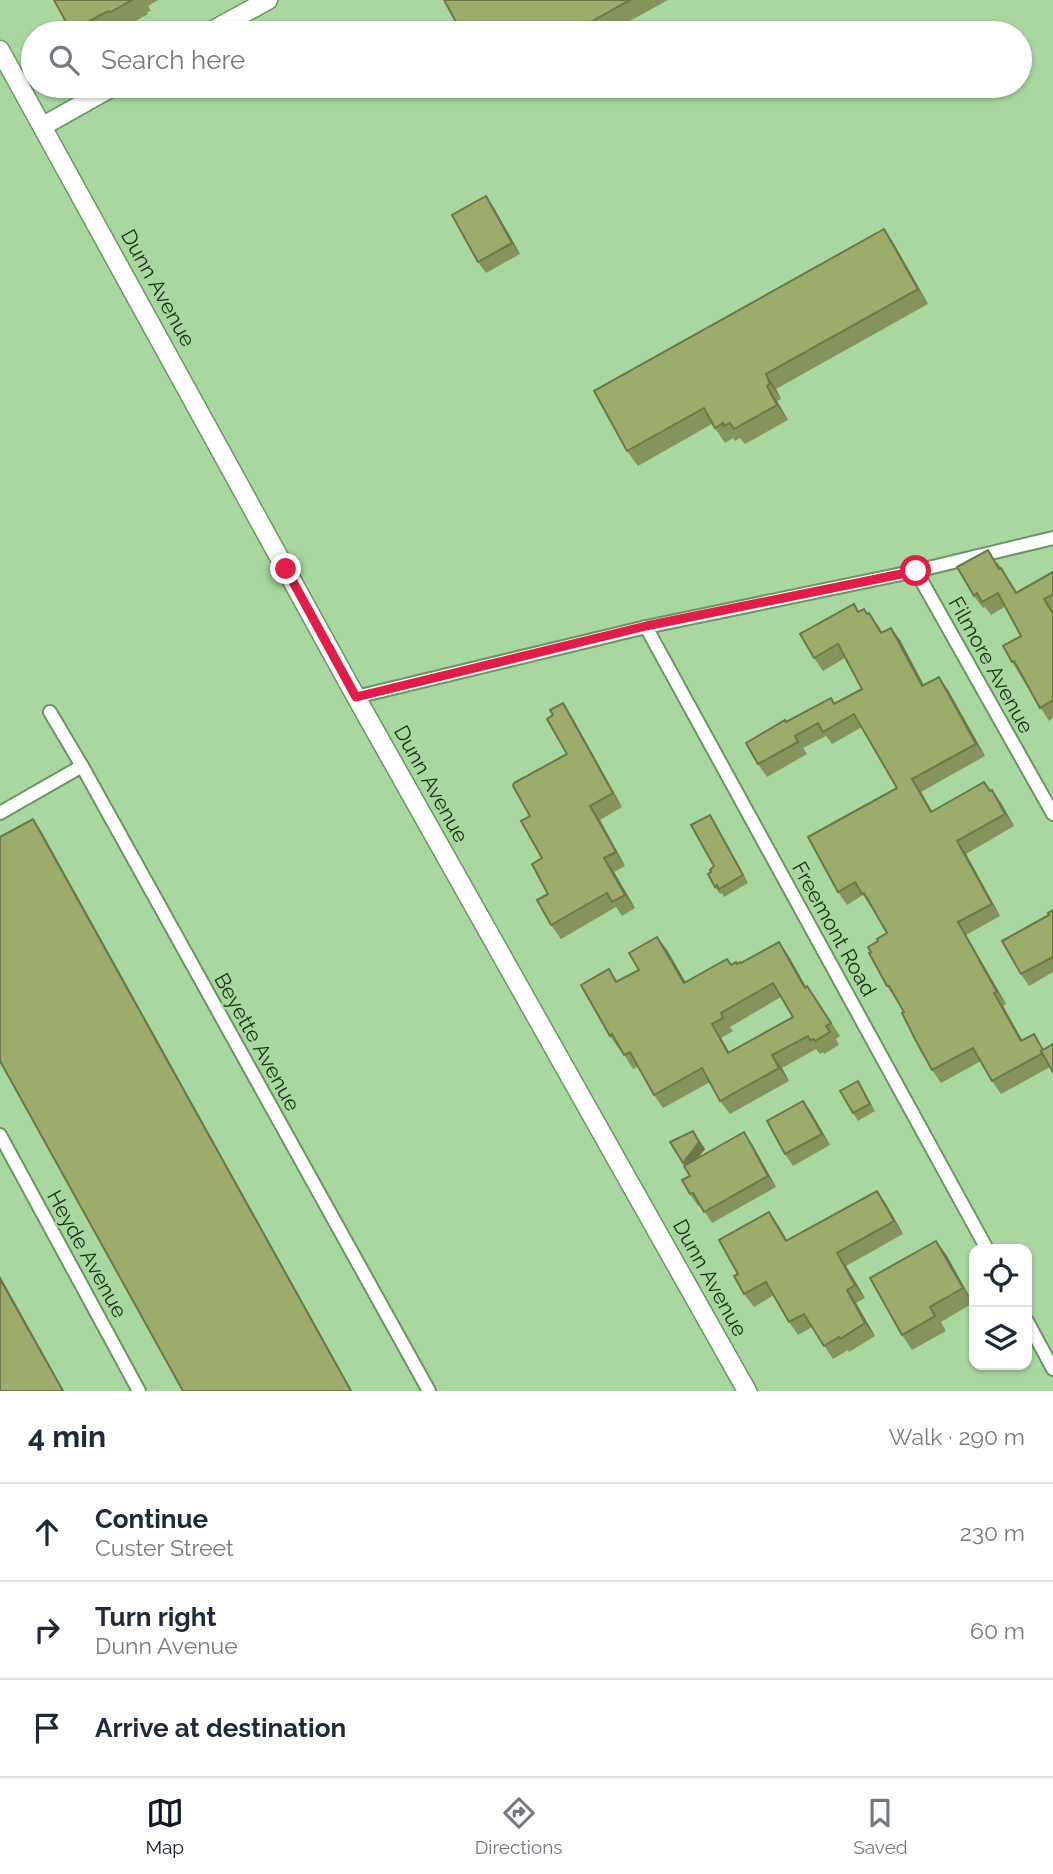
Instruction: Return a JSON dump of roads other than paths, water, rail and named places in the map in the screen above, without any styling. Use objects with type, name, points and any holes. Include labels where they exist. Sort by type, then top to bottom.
[{"type":"main road","points":[[230,21],[268,0]]},
{"type":"main road","name":"Dunn Avenue","points":[[0,50],[21,87]]},
{"type":"main road","name":"Dunn Avenue","points":[[27,98],[356,697],[747,1391]]},
{"type":"main road","points":[[43,126],[93,98]]},
{"type":"street","points":[[356,697],[646,626],[916,571],[1053,538]]},
{"type":"street","name":"Filmore Avenue","points":[[916,571],[1053,814]]},
{"type":"street","name":"Freemont Road","points":[[646,626],[984,1244]]},
{"type":"street","name":"Beyette Avenue","points":[[50,712],[429,1391]]},
{"type":"street","points":[[0,813],[82,766]]},
{"type":"street","name":"Heyde Avenue","points":[[0,1135],[139,1391]]},
{"type":"street","points":[[1032,1330],[1053,1369]]}]
